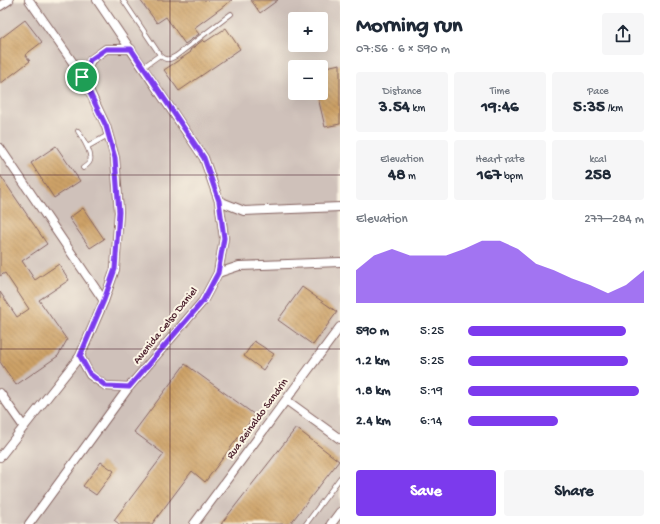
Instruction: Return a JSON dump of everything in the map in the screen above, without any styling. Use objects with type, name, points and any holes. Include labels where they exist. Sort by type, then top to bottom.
[{"type":"street","points":[[0,6],[9,0]]},
{"type":"street","points":[[0,457],[80,356],[104,300],[115,269],[119,212],[115,158],[106,126],[82,77],[29,0]]},
{"type":"street","name":"Avenida Celso Daniel","points":[[29,524],[129,387],[203,301],[218,273],[224,238],[219,201],[204,158],[97,0]]},
{"type":"street","points":[[82,77],[90,60],[106,49],[131,49]]},
{"type":"street","points":[[0,148],[104,300]]},
{"type":"street","points":[[219,201],[244,211],[340,207]]},
{"type":"street","points":[[218,273],[239,266],[340,262]]},
{"type":"street","name":"Rua Reinaldo Sandrin","points":[[194,524],[340,327]]},
{"type":"street","points":[[80,356],[90,374],[106,386],[129,387]]},
{"type":"street","points":[[0,393],[24,427]]},
{"type":"street","points":[[286,400],[340,439]]},
{"type":"street","points":[[331,524],[340,512]]},
{"type":"lane","points":[[123,0],[164,59],[170,59],[176,56],[230,14]]},
{"type":"lane","points":[[143,68],[160,55]]},
{"type":"lane","points":[[78,131],[87,147],[90,157],[90,162],[83,168]]},
{"type":"lane","points":[[87,147],[108,134]]},
{"type":"lane","points":[[306,524],[340,478]]},
{"type":"shaded area","points":[[0,0],[340,0],[340,524],[0,524]]},
{"type":"building","points":[[140,0],[232,0],[194,28],[199,34],[185,44],[166,17],[157,23]]},
{"type":"building","points":[[251,0],[278,0],[260,13]]},
{"type":"building","points":[[25,20],[42,42],[25,55],[30,61],[0,84],[0,39]]},
{"type":"building","points":[[226,28],[240,49],[179,91],[164,70],[191,52],[190,50],[203,40],[205,42]]},
{"type":"building","points":[[340,64],[340,124],[325,127],[319,100],[328,100],[328,67]]},
{"type":"building","points":[[56,146],[80,181],[54,198],[31,163]]},
{"type":"building","points":[[0,175],[47,244],[22,261],[35,280],[59,264],[69,280],[39,300],[67,340],[58,356],[16,385],[0,362],[0,292],[17,317],[29,309],[5,273],[0,276]]},
{"type":"building","points":[[83,208],[104,239],[90,248],[69,218]]},
{"type":"building","points":[[302,287],[337,312],[313,345],[278,320]]},
{"type":"building","points":[[254,341],[274,354],[263,370],[244,356]]},
{"type":"building","points":[[185,364],[255,415],[205,482],[192,471],[152,524],[119,524],[114,520],[164,454],[134,432]]},
{"type":"building","points":[[296,428],[339,461],[290,524],[221,524]]},
{"type":"building","points":[[101,462],[114,471],[96,495],[83,486]]},
{"type":"route","points":[[106,49],[131,49],[204,158],[219,201],[224,238],[218,273],[203,301],[129,387],[106,386],[90,374],[80,356],[104,300],[115,269],[119,212],[115,158],[106,126],[82,77],[90,60],[106,49]]}]
